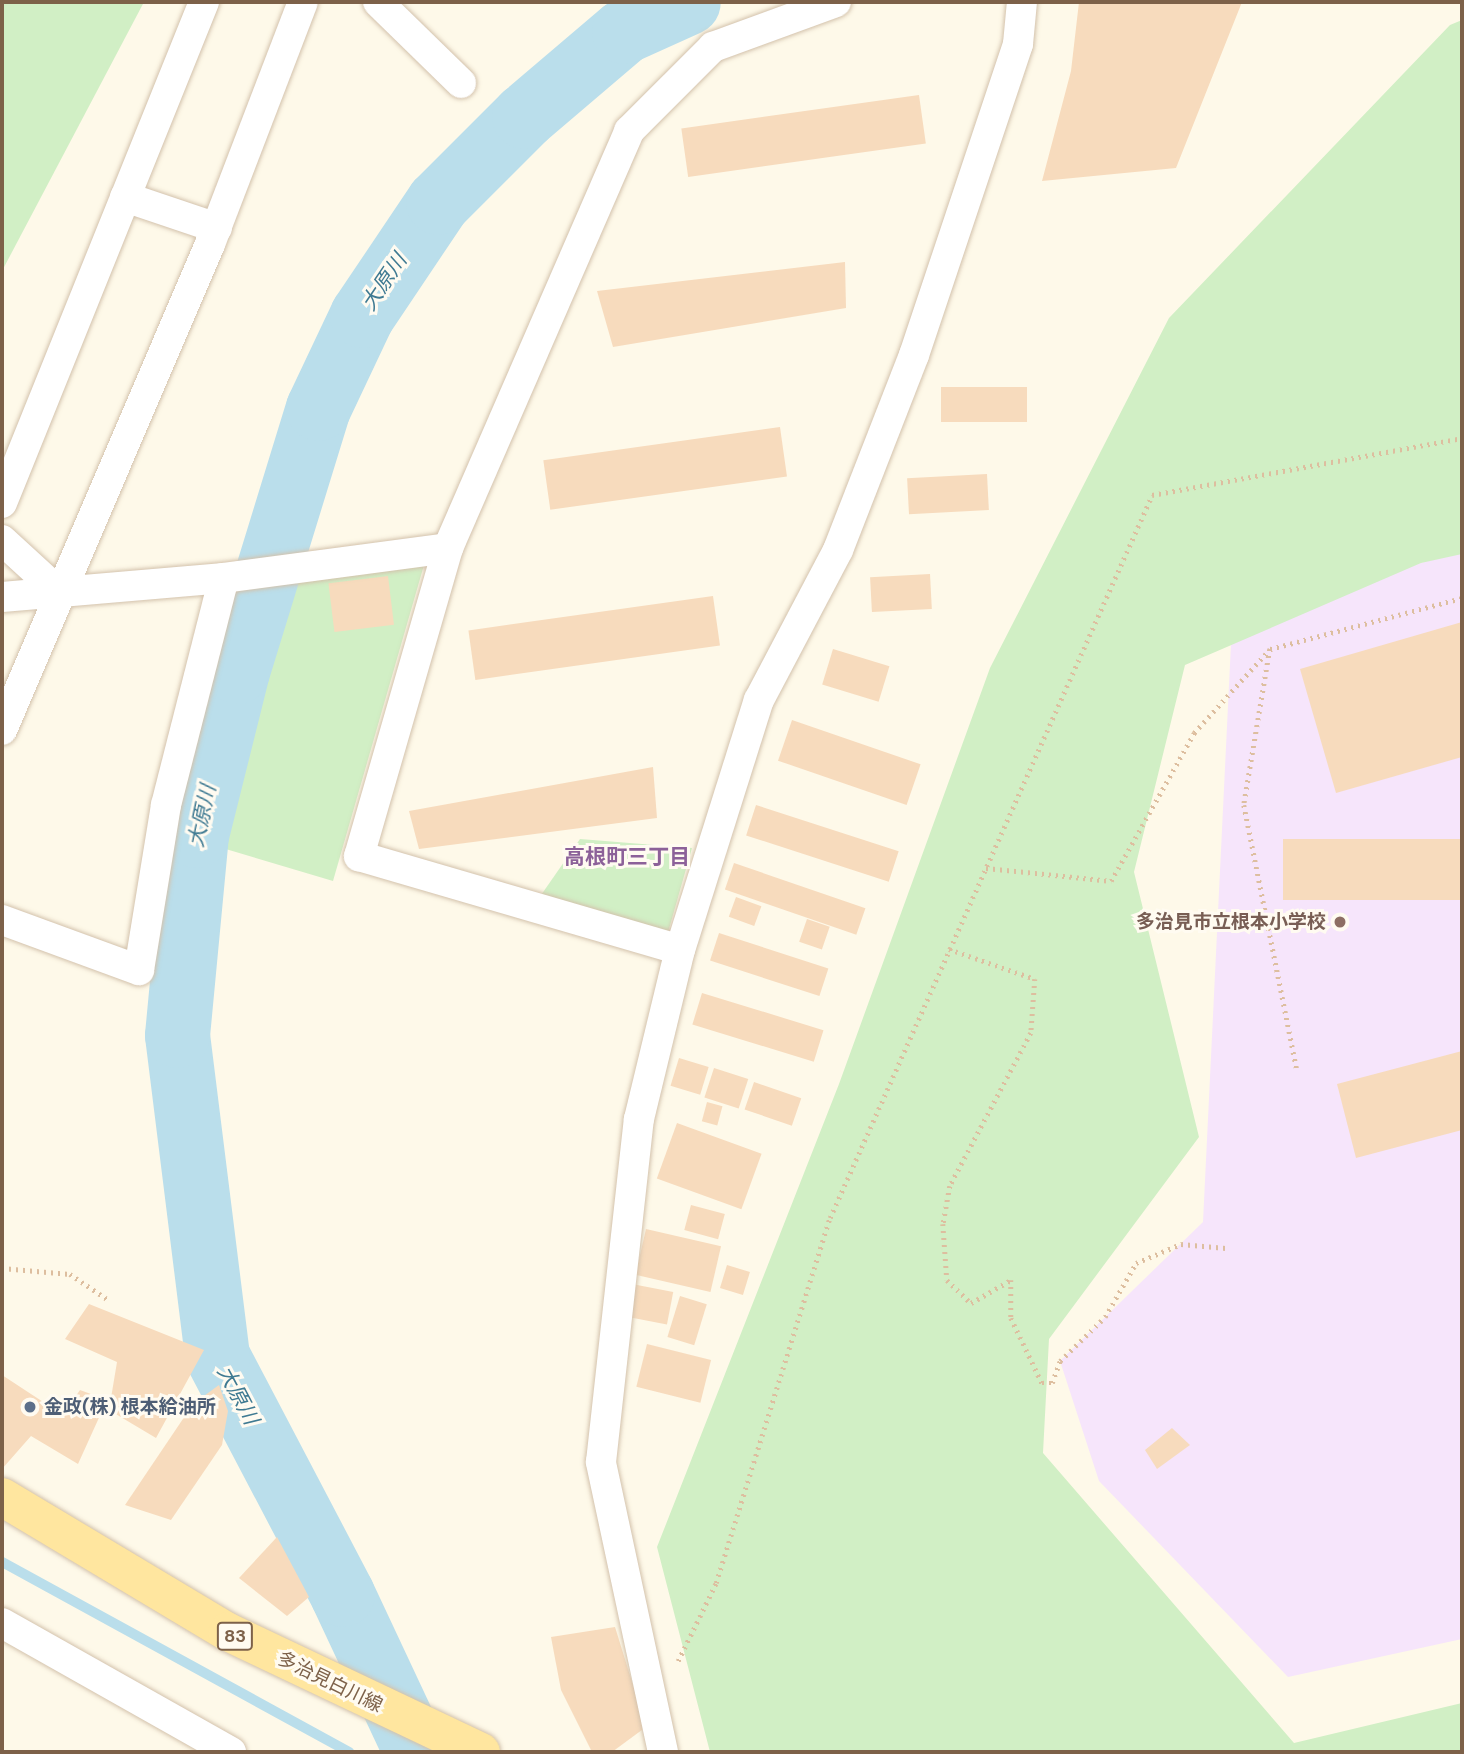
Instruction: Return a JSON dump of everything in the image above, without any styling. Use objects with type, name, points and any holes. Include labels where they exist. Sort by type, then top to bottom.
[{"type":"main road","name":"多治見白川線","points":[[2,1497],[228,1632],[481,1752]]},
{"type":"street","points":[[2,503],[204,2]]},
{"type":"street","points":[[2,730],[217,228],[303,2]]},
{"type":"street","points":[[378,2],[461,83]]},
{"type":"street","points":[[680,950],[359,856],[448,548],[629,131],[713,47],[836,2]]},
{"type":"street","points":[[663,1752],[601,1462],[637,1132],[680,950],[759,700],[838,550],[914,355],[1018,44],[1022,2]]},
{"type":"street","points":[[125,197],[217,228]]},
{"type":"street","points":[[2,540],[62,595]]},
{"type":"street","points":[[2,597],[62,595],[223,578],[448,548]]},
{"type":"street","points":[[2,920],[139,970],[166,804],[223,578]]},
{"type":"street","points":[[2,1623],[231,1752]]},
{"type":"path","points":[[655,1709],[716,1583],[830,1217],[1152,495],[1462,438]]},
{"type":"path","points":[[986,868],[1111,881],[1194,733],[1270,649],[1462,598]]},
{"type":"path","points":[[1270,649],[1244,805],[1297,1071]]},
{"type":"path","points":[[949,949],[1035,979],[1031,1033],[950,1186],[943,1224],[947,1280],[971,1303],[1011,1280],[1011,1318],[1042,1383],[1052,1383],[1060,1361],[1105,1318],[1136,1263],[1181,1244],[1226,1248]]},
{"type":"path","points":[[2,1268],[70,1274],[107,1299]]},
{"type":"shaded area","name":"多治見市立根本小学校","points":[[1462,550],[1462,1639],[1288,1677],[1099,1481],[1060,1361],[1203,1222],[1232,623]]},
{"type":"green space","points":[[2,2],[144,2],[2,271]]},
{"type":"green space","points":[[1462,20],[1462,554],[1421,563],[1185,665],[1134,872],[1199,1137],[1049,1339],[1043,1453],[1294,1743],[1462,1703],[1462,1752],[710,1752],[657,1547],[839,1084],[990,668],[1169,318],[1450,25]]},
{"type":"green space","points":[[424,565],[333,881],[219,847],[286,582]]},
{"type":"green space","points":[[580,839],[692,848],[667,936],[539,898]]},
{"type":"building","points":[[1079,2],[1242,2],[1176,168],[1042,181],[1071,71]]},
{"type":"building","points":[[919,95],[926,144],[688,177],[681,128]]},
{"type":"building","points":[[845,262],[846,308],[613,347],[597,291]]},
{"type":"building","points":[[941,387],[1027,387],[1027,422],[941,422]]},
{"type":"building","points":[[780,427],[787,477],[550,510],[543,460]]},
{"type":"building","points":[[987,474],[989,510],[909,514],[907,478]]},
{"type":"building","points":[[930,574],[932,609],[872,612],[870,577]]},
{"type":"building","points":[[388,576],[394,625],[334,632],[328,583]]},
{"type":"building","points":[[713,596],[720,646],[475,680],[468,630]]},
{"type":"building","points":[[1462,622],[1462,757],[1336,793],[1300,669]]},
{"type":"building","points":[[833,649],[889,666],[879,702],[822,684]]},
{"type":"building","points":[[792,720],[921,764],[907,805],[778,761]]},
{"type":"building","points":[[653,767],[657,818],[419,849],[409,811]]},
{"type":"building","points":[[756,805],[899,851],[889,882],[746,835]]},
{"type":"building","points":[[1283,839],[1462,839],[1462,900],[1283,900]]},
{"type":"building","points":[[734,863],[865,908],[856,935],[725,889]]},
{"type":"building","points":[[736,897],[761,906],[754,926],[729,917]]},
{"type":"building","points":[[807,919],[830,927],[822,950],[799,942]]},
{"type":"building","points":[[719,933],[828,969],[819,996],[710,961]]},
{"type":"building","points":[[702,993],[823,1030],[814,1062],[692,1025]]},
{"type":"building","points":[[1462,1051],[1462,1130],[1356,1158],[1337,1084]]},
{"type":"building","points":[[679,1058],[709,1067],[700,1095],[671,1086]]},
{"type":"building","points":[[714,1068],[748,1079],[739,1109],[704,1097]]},
{"type":"building","points":[[754,1082],[801,1098],[792,1126],[745,1109]]},
{"type":"building","points":[[707,1102],[722,1106],[717,1125],[702,1121]]},
{"type":"building","points":[[677,1123],[762,1154],[741,1209],[657,1178]]},
{"type":"building","points":[[691,1205],[725,1214],[718,1239],[684,1230]]},
{"type":"building","points":[[646,1229],[721,1246],[710,1292],[635,1275]]},
{"type":"building","points":[[727,1265],[750,1272],[743,1295],[720,1288]]},
{"type":"building","points":[[632,1284],[673,1292],[667,1324],[626,1316]]},
{"type":"building","points":[[680,1296],[707,1304],[694,1345],[667,1337]]},
{"type":"building","points":[[89,1304],[204,1350],[156,1438],[109,1410],[117,1362],[65,1339]]},
{"type":"building","points":[[647,1344],[711,1360],[700,1403],[636,1387]]},
{"type":"building","points":[[2,1375],[63,1415],[80,1390],[107,1400],[78,1464],[31,1436],[2,1469]]},
{"type":"building","points":[[219,1385],[228,1411],[222,1445],[171,1520],[125,1505],[193,1404]]},
{"type":"building","points":[[1172,1428],[1190,1445],[1157,1469],[1145,1450]]},
{"type":"building","points":[[277,1537],[309,1597],[287,1616],[239,1578]]},
{"type":"building","points":[[615,1627],[646,1727],[612,1752],[592,1752],[561,1690],[551,1637]]},
{"type":"waterway","name":"大原川","points":[[416,1752],[342,1594],[217,1356],[177,1035],[196,835],[237,671],[318,408],[362,315],[438,202],[524,116],[624,31],[688,2]]},
{"type":"waterway","points":[[2,1562],[349,1752]]},
{"type":"place","name":"多治見市立根本小学校","points":[[1340,922]]},
{"type":"place","name":"金政(株) 根本給油所","points":[[30,1407]]},
{"type":"district","name":"高根町三丁目","points":[[627,857]]}]
